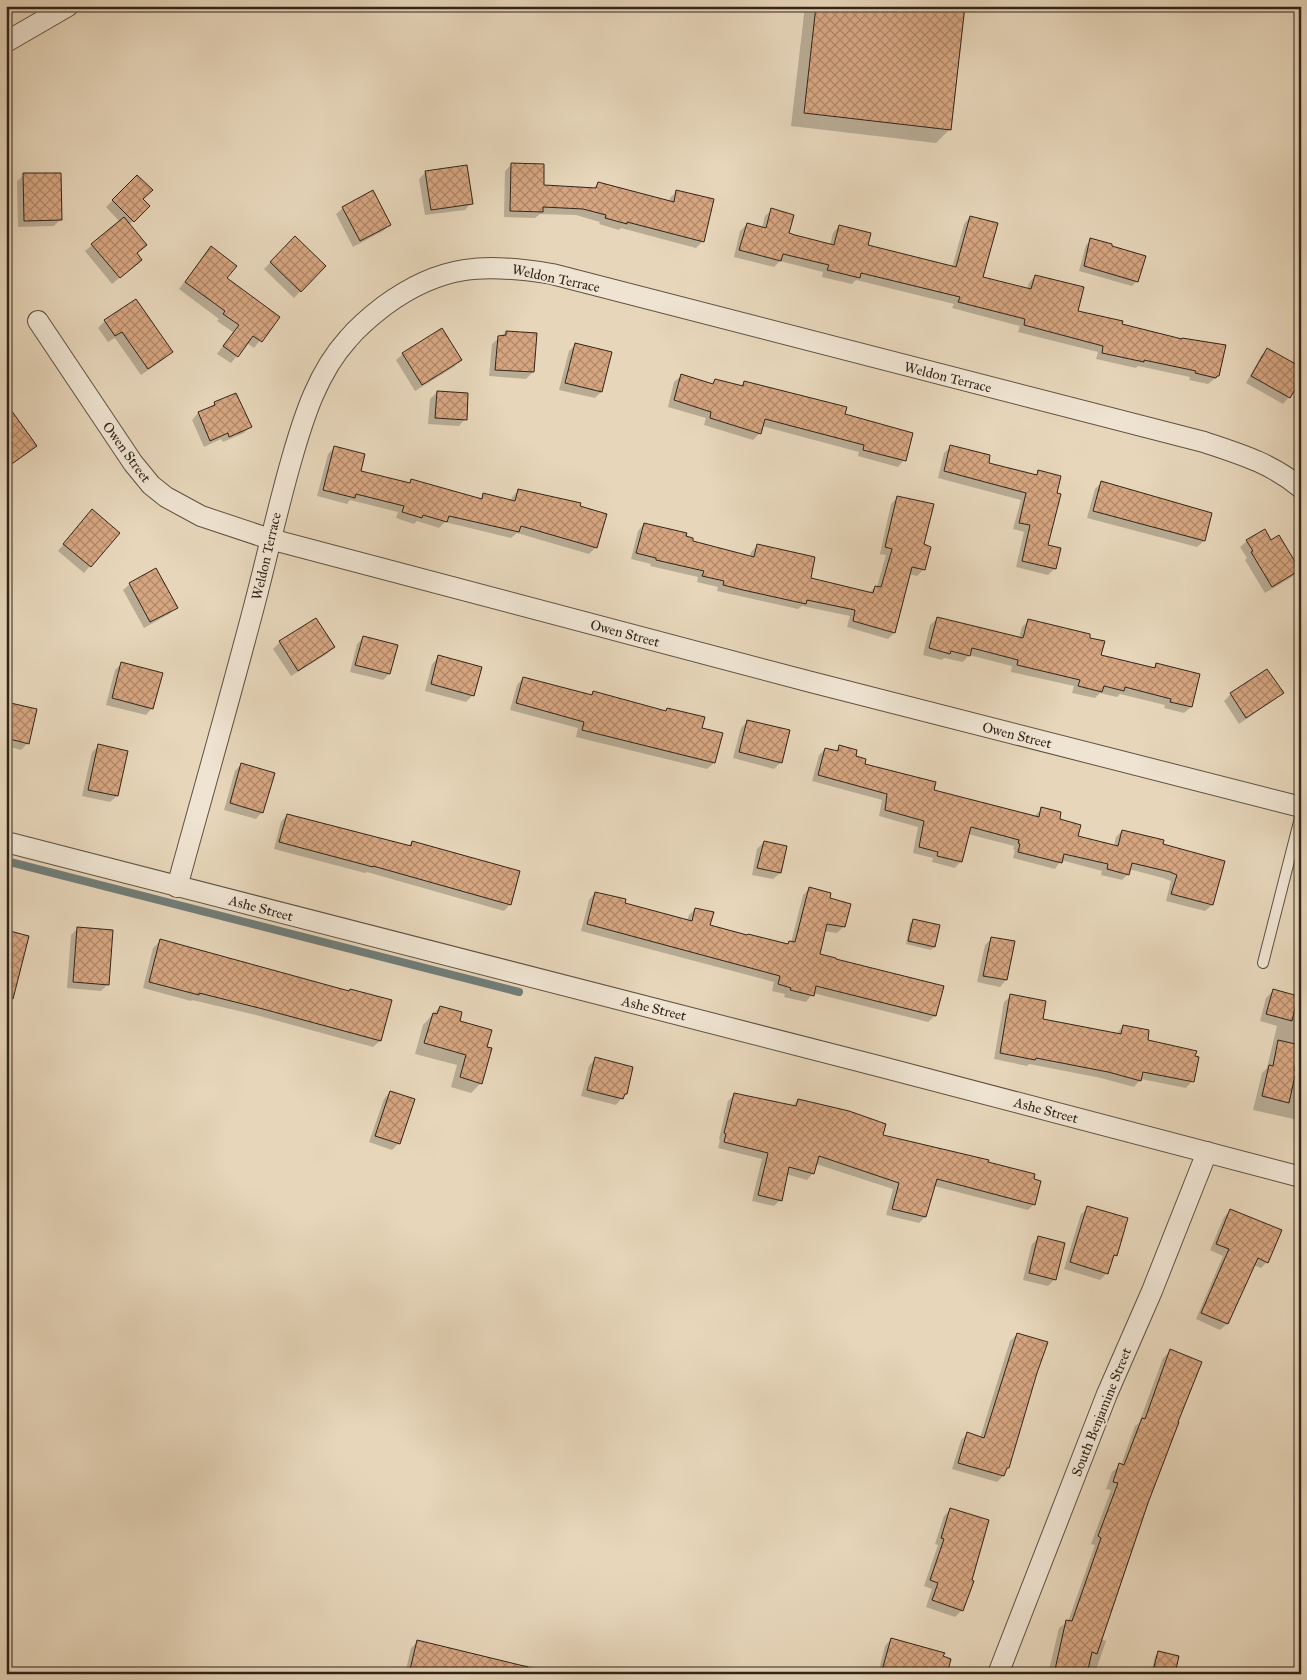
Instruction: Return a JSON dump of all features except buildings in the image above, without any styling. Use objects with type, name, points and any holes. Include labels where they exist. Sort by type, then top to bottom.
[{"type":"street","points":[[6,42],[68,6]]},
{"type":"street","name":"Weldon Terrace","points":[[177,886],[253,612],[270,539],[303,420],[314,392],[347,339],[380,309],[420,284],[445,274],[477,267],[514,268],[552,274],[1204,442],[1264,463],[1288,477],[1301,488]]},
{"type":"street","name":"Owen Street","points":[[38,321],[133,463],[151,485],[166,497],[201,516],[270,539],[802,679],[1301,807]]},
{"type":"street","name":"Ashe Street","points":[[6,842],[1301,1177]]},
{"type":"street","name":"South Benjamine Street","points":[[998,1674],[1107,1394],[1152,1291],[1207,1152]]},
{"type":"lane","points":[[1263,963],[1301,814]]},
{"type":"waterway","points":[[6,861],[519,992]]}]
